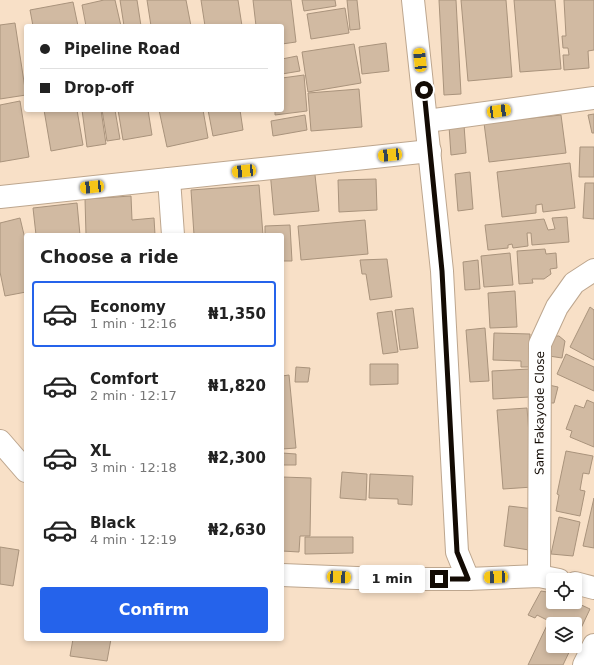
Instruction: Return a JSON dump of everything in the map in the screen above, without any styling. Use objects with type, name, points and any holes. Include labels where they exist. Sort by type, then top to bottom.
[{"type":"street","points":[[413,0],[442,271],[457,552],[468,579]]},
{"type":"street","points":[[427,121],[594,98]]},
{"type":"street","points":[[0,197],[430,151]]},
{"type":"street","points":[[169,179],[173,233]]},
{"type":"street","name":"Sam Fakayode Close","points":[[549,573],[540,344],[557,307],[574,283],[594,270]]},
{"type":"street","points":[[0,441],[24,469]]},
{"type":"street","points":[[284,575],[382,579],[546,578]]},
{"type":"street","points":[[582,585],[594,588]]},
{"type":"street","points":[[584,665],[594,644]]},
{"type":"building","points":[[104,0],[115,0],[121,24],[86,24],[82,5]]},
{"type":"building","points":[[120,0],[137,0],[141,24],[124,24]]},
{"type":"building","points":[[147,0],[186,0],[191,24],[151,24]]},
{"type":"building","points":[[201,0],[238,0],[242,24],[205,24]]},
{"type":"building","points":[[253,0],[291,0],[296,42],[284,44],[284,24],[256,24]]},
{"type":"building","points":[[302,0],[335,0],[336,6],[304,11]]},
{"type":"building","points":[[347,0],[357,0],[360,29],[350,30]]},
{"type":"building","points":[[439,0],[456,0],[461,94],[444,95]]},
{"type":"building","points":[[461,0],[506,0],[512,77],[468,81]]},
{"type":"building","points":[[514,0],[555,0],[561,69],[520,72]]},
{"type":"building","points":[[564,0],[594,0],[594,50],[588,51],[589,68],[564,70],[563,55],[569,55],[568,48],[563,48],[562,36],[566,36]]},
{"type":"building","points":[[73,2],[78,24],[33,24],[30,10]]},
{"type":"building","points":[[345,8],[349,33],[311,39],[307,14]]},
{"type":"building","points":[[15,23],[24,82],[24,95],[0,99],[0,25]]},
{"type":"building","points":[[386,43],[389,71],[362,74],[359,47]]},
{"type":"building","points":[[354,44],[361,83],[308,92],[302,52]]},
{"type":"building","points":[[297,56],[300,71],[284,74],[284,59]]},
{"type":"building","points":[[304,75],[307,111],[275,115],[275,112],[284,112],[284,78]]},
{"type":"building","points":[[359,89],[362,127],[311,131],[308,93]]},
{"type":"building","points":[[20,101],[29,157],[0,162],[0,105]]},
{"type":"building","points":[[44,112],[77,112],[83,145],[51,151]]},
{"type":"building","points":[[82,112],[101,112],[106,144],[87,147]]},
{"type":"building","points":[[102,112],[115,112],[120,139],[107,141]]},
{"type":"building","points":[[118,112],[148,112],[152,135],[123,140]]},
{"type":"building","points":[[159,112],[203,112],[208,138],[167,147]]},
{"type":"building","points":[[208,112],[240,112],[243,130],[213,136]]},
{"type":"building","points":[[594,114],[594,133],[592,133],[588,115]]},
{"type":"building","points":[[305,115],[307,130],[273,136],[271,121]]},
{"type":"building","points":[[561,115],[566,153],[489,162],[484,123]]},
{"type":"building","points":[[464,125],[466,153],[451,155],[449,126]]},
{"type":"building","points":[[580,147],[594,147],[594,177],[579,177]]},
{"type":"building","points":[[570,163],[575,208],[543,212],[542,204],[536,205],[536,213],[502,217],[497,172]]},
{"type":"building","points":[[314,166],[319,211],[274,215],[270,171]]},
{"type":"building","points":[[470,172],[473,209],[458,211],[455,174]]},
{"type":"building","points":[[376,179],[377,210],[339,212],[338,180]]},
{"type":"building","points":[[585,183],[594,183],[594,219],[583,218]]},
{"type":"building","points":[[259,185],[263,233],[194,233],[191,190]]},
{"type":"building","points":[[131,196],[132,220],[154,218],[155,233],[86,233],[85,199]]},
{"type":"building","points":[[77,203],[80,233],[36,233],[33,208]]},
{"type":"building","points":[[567,217],[569,242],[532,245],[531,233],[527,233],[528,246],[513,248],[512,244],[508,245],[508,248],[488,250],[485,225],[544,219],[548,230],[555,229],[552,218]]},
{"type":"building","points":[[20,218],[24,235],[24,292],[5,296],[0,272],[0,223]]},
{"type":"building","points":[[365,220],[368,254],[301,260],[298,226]]},
{"type":"building","points":[[290,225],[292,261],[284,261],[284,233],[265,233],[265,226]]},
{"type":"building","points":[[545,249],[546,254],[556,253],[557,268],[550,269],[551,274],[544,279],[532,279],[533,283],[519,284],[517,251]]},
{"type":"building","points":[[510,253],[513,285],[484,287],[481,256]]},
{"type":"building","points":[[387,259],[392,297],[370,300],[366,274],[362,274],[360,260]]},
{"type":"building","points":[[478,260],[480,289],[465,290],[463,262]]},
{"type":"building","points":[[515,291],[517,327],[490,328],[488,293]]},
{"type":"building","points":[[590,307],[594,310],[594,360],[570,347]]},
{"type":"building","points":[[413,308],[418,348],[400,350],[395,310]]},
{"type":"building","points":[[392,311],[398,352],[383,354],[377,313]]},
{"type":"building","points":[[485,328],[489,381],[470,382],[466,330]]},
{"type":"building","points":[[494,333],[530,334],[529,367],[521,367],[521,361],[493,360]]},
{"type":"building","points":[[553,336],[559,336],[565,341],[562,358],[549,356]]},
{"type":"building","points":[[566,354],[594,367],[594,391],[557,374]]},
{"type":"building","points":[[370,364],[398,364],[398,384],[370,385]]},
{"type":"building","points":[[296,367],[310,368],[308,382],[295,382]]},
{"type":"building","points":[[529,369],[530,397],[493,399],[492,371]]},
{"type":"building","points":[[289,375],[296,448],[284,449],[284,376]]},
{"type":"building","points":[[544,384],[558,387],[554,403],[543,403]]},
{"type":"building","points":[[587,400],[594,403],[594,447],[570,437],[572,431],[566,429],[575,405],[584,408]]},
{"type":"building","points":[[527,408],[533,487],[503,489],[497,410]]},
{"type":"building","points":[[566,451],[593,456],[589,474],[583,473],[580,490],[585,491],[580,516],[556,511],[559,495],[557,494]]},
{"type":"building","points":[[284,453],[296,454],[296,465],[284,465]]},
{"type":"building","points":[[342,472],[367,474],[366,500],[340,498]]},
{"type":"building","points":[[370,474],[413,476],[412,505],[398,504],[398,499],[369,498]]},
{"type":"building","points":[[284,477],[311,478],[310,536],[300,536],[299,552],[284,551]]},
{"type":"building","points":[[594,498],[594,548],[583,546]]},
{"type":"building","points":[[509,506],[534,509],[529,550],[504,546]]},
{"type":"building","points":[[559,517],[580,522],[573,556],[551,554]]},
{"type":"building","points":[[305,537],[353,537],[353,553],[305,554]]},
{"type":"building","points":[[0,547],[19,550],[13,586],[0,584]]},
{"type":"building","points":[[541,591],[546,592],[546,609],[582,609],[582,605],[590,609],[582,626],[582,617],[546,617],[546,620],[537,615],[535,618],[528,615]]},
{"type":"building","points":[[546,627],[546,653],[569,653],[563,665],[528,665]]},
{"type":"building","points":[[73,641],[111,641],[107,661],[70,656]]},
{"type":"route","points":[[424,90],[442,271],[449,376],[457,552],[468,579],[439,579]]}]
